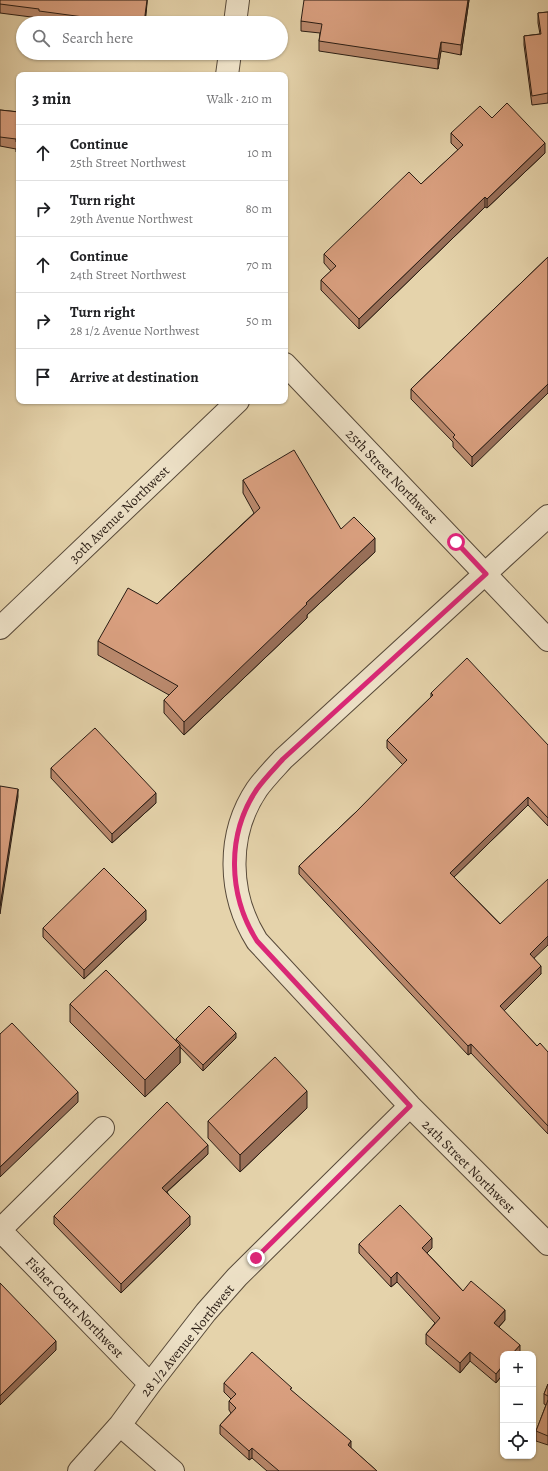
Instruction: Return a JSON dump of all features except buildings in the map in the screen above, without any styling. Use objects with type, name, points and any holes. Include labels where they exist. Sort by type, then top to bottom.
[{"type":"street","points":[[236,16],[238,0]]},
{"type":"street","points":[[227,72],[229,60]]},
{"type":"street","name":"25th Street Northwest","points":[[288,367],[548,640]]},
{"type":"street","name":"30th Avenue Northwest","points":[[0,628],[235,404]]},
{"type":"street","name":"24th Street Northwest","points":[[548,516],[289,754],[266,778],[246,810],[234,856],[235,880],[239,899],[248,926],[257,941],[410,1106],[548,1244]]},
{"type":"street","name":"28 1/2 Avenue Northwest","points":[[80,1471],[120,1425],[206,1312],[237,1277],[410,1106]]},
{"type":"street","name":"Fisher Court Northwest","points":[[103,1128],[0,1230],[150,1384]]},
{"type":"street","points":[[120,1425],[173,1471]]},
{"type":"route","points":[[256,1258],[273,1243],[410,1106],[257,941],[248,926],[243,914],[235,880],[234,856],[243,818],[256,790],[283,759],[486,574],[456,542]]}]
